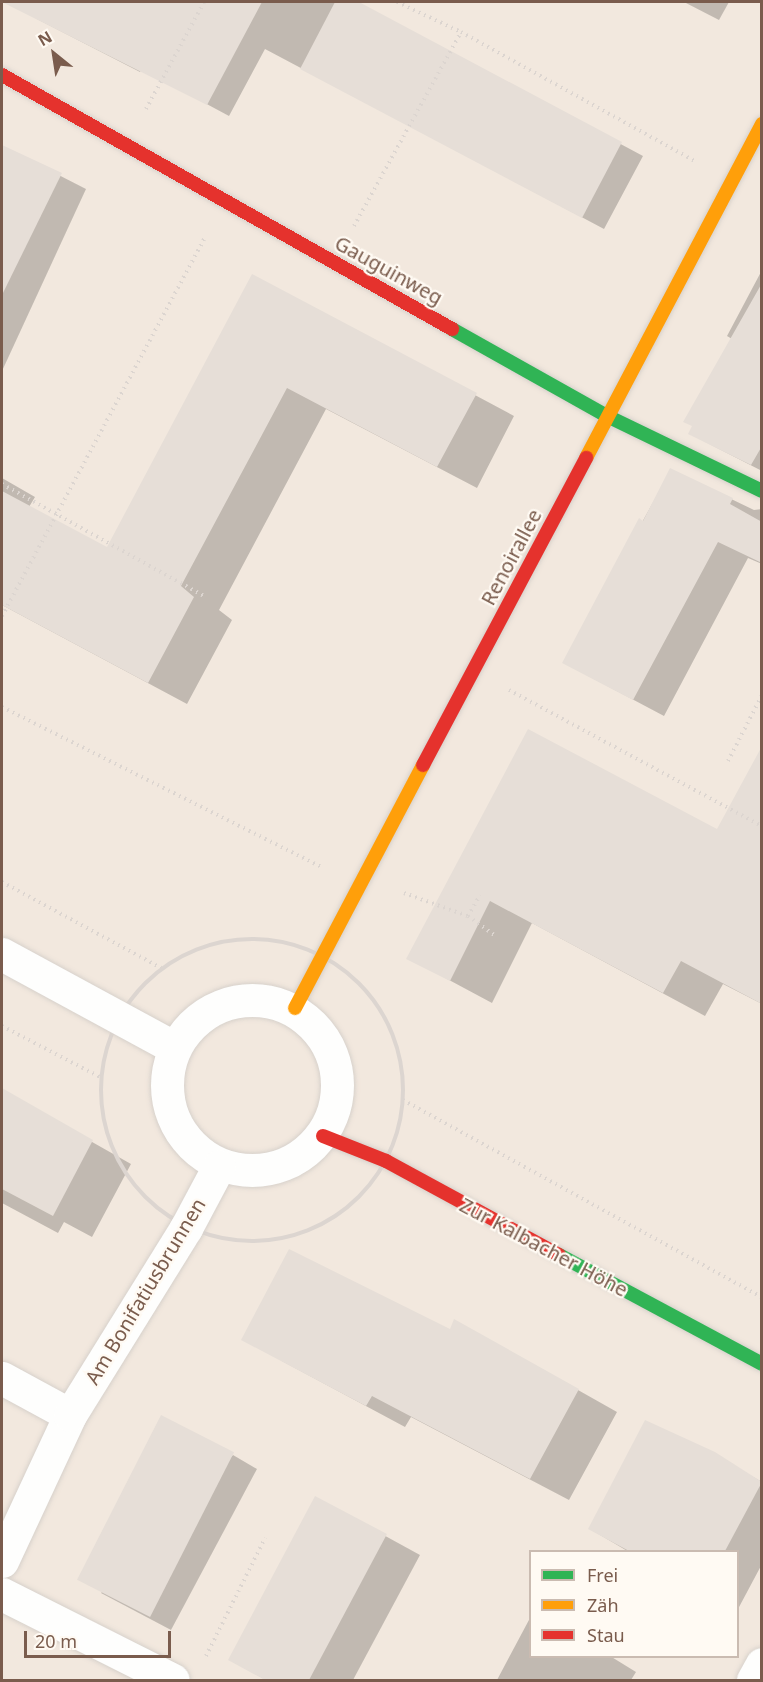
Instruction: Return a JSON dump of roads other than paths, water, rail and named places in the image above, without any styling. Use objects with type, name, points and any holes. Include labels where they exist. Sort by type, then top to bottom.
[{"type":"street","name":"Gauguinweg","points":[[2,75],[607,416],[762,491]]},
{"type":"street","name":"Renoirallee","points":[[295,1008],[762,124]]},
{"type":"street","points":[[2,954],[173,1047]]},
{"type":"street","points":[[248,998],[295,1008],[330,1047],[338,1095],[323,1136],[292,1163],[249,1173],[219,1166],[180,1136],[165,1092],[173,1047],[201,1014],[248,998]]},
{"type":"street","name":"Zur Kalbacher Höhe","points":[[323,1136],[386,1161],[762,1364]]},
{"type":"street","name":"Am Bonifatiusbrunnen","points":[[2,1561],[70,1415],[186,1228],[219,1166]]},
{"type":"street","points":[[2,1378],[70,1415]]},
{"type":"street","points":[[2,1594],[173,1680]]},
{"type":"street","points":[[753,1680],[762,1664]]}]
